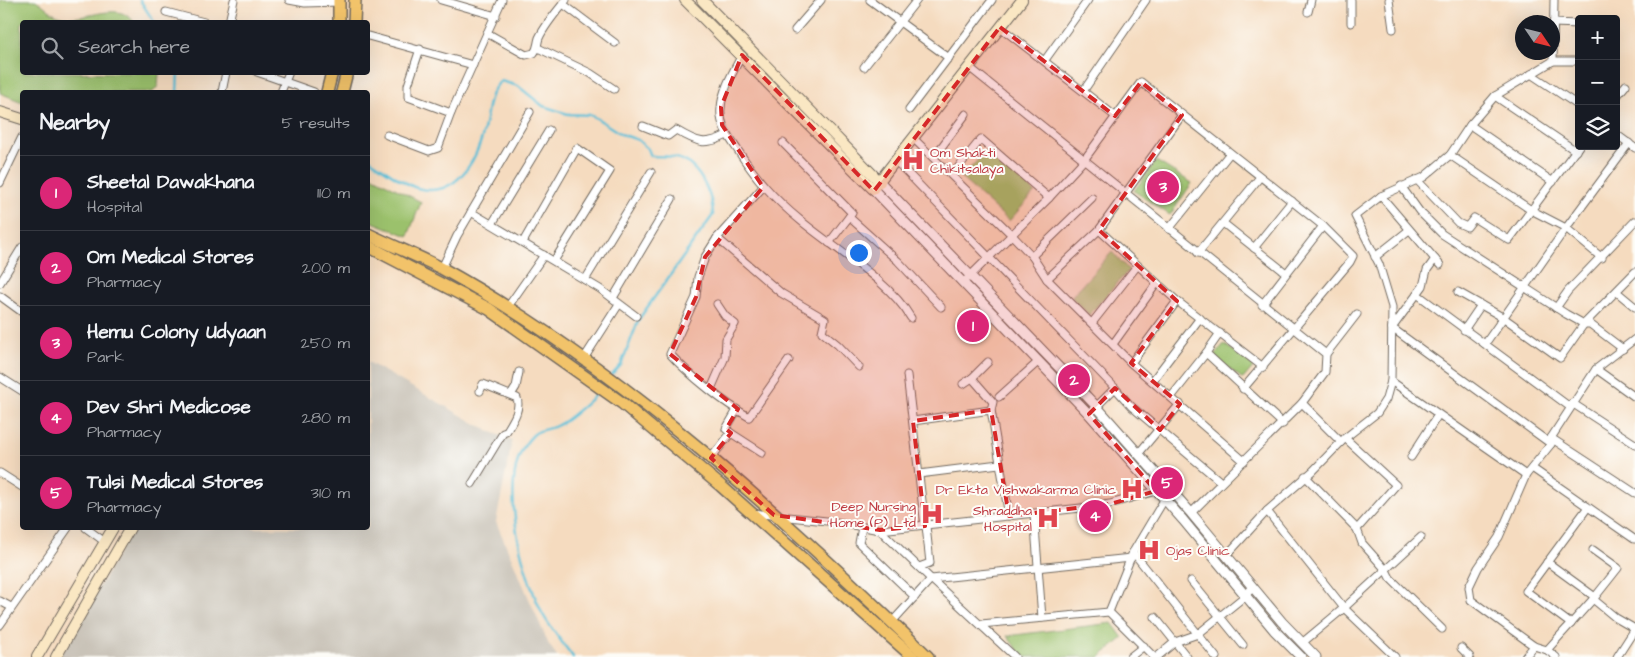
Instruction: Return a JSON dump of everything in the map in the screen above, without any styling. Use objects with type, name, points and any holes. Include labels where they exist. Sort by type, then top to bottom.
[{"type":"main road","points":[[354,20],[355,0]]},
{"type":"main road","points":[[685,0],[877,186]]},
{"type":"main road","points":[[702,0],[749,47],[877,186]]},
{"type":"main road","points":[[877,186],[1022,0]]},
{"type":"main road","points":[[339,1],[339,20]]},
{"type":"main road","points":[[328,90],[331,75]]},
{"type":"main road","points":[[342,90],[346,75]]},
{"type":"main road","points":[[0,112],[20,118]]},
{"type":"main road","points":[[370,235],[442,268],[507,308],[625,390],[711,458],[928,657]]},
{"type":"main road","points":[[370,247],[488,309],[622,403],[752,513],[913,657]]},
{"type":"main road","points":[[37,657],[112,530]]},
{"type":"main road","points":[[56,657],[129,530]]},
{"type":"street","points":[[229,20],[234,0]]},
{"type":"street","points":[[290,0],[305,3],[339,1]]},
{"type":"street","points":[[441,0],[496,16]]},
{"type":"street","points":[[387,135],[434,151],[438,148],[451,112],[502,0]]},
{"type":"street","points":[[795,30],[821,0]]},
{"type":"street","points":[[870,0],[948,58]]},
{"type":"street","points":[[864,67],[917,0]]},
{"type":"street","points":[[909,110],[992,0]]},
{"type":"street","points":[[1044,60],[1088,0]]},
{"type":"street","points":[[1084,90],[1146,0]]},
{"type":"street","points":[[1308,12],[1310,0]]},
{"type":"street","points":[[1351,0],[1351,23]]},
{"type":"street","points":[[1389,0],[1393,29]]},
{"type":"street","points":[[1553,15],[1554,0]]},
{"type":"street","points":[[488,33],[526,55],[534,54],[538,48],[538,40],[565,2],[616,44]]},
{"type":"street","points":[[166,12],[196,20]]},
{"type":"street","points":[[1560,23],[1575,24]]},
{"type":"street","points":[[1000,27],[1084,90],[1115,116]]},
{"type":"street","points":[[370,37],[473,65]]},
{"type":"street","points":[[749,47],[742,55],[728,83],[721,107],[722,125],[763,187],[872,276],[904,306],[911,318]]},
{"type":"street","points":[[538,48],[590,73],[614,89]]},
{"type":"street","points":[[420,50],[408,85],[408,97],[451,112]]},
{"type":"street","points":[[1226,556],[1267,511],[1313,471],[1343,440],[1377,413],[1386,399],[1391,381],[1392,307],[1375,257],[1355,216],[1381,196],[1424,177],[1450,155],[1470,125],[1496,96],[1552,61],[1575,61]]},
{"type":"street","points":[[969,67],[1326,354]]},
{"type":"street","points":[[1531,74],[1578,105]]},
{"type":"street","points":[[222,90],[225,75]]},
{"type":"street","points":[[264,75],[307,90]]},
{"type":"street","points":[[282,90],[286,84],[288,75]]},
{"type":"street","points":[[963,283],[1049,198],[1084,160],[1140,82],[1323,226],[1351,253],[1352,259],[1243,389]]},
{"type":"street","points":[[1620,92],[1626,85]]},
{"type":"street","points":[[1496,96],[1575,148]]},
{"type":"street","points":[[442,268],[471,212],[530,112]]},
{"type":"street","points":[[934,157],[966,114]]},
{"type":"street","points":[[1047,279],[1099,230],[1182,115]]},
{"type":"street","points":[[1470,125],[1552,182]]},
{"type":"street","points":[[643,126],[668,136],[672,135],[676,130],[690,138],[711,143],[728,135]]},
{"type":"street","points":[[492,224],[549,130]]},
{"type":"street","points":[[1484,344],[1566,228],[1632,146],[1620,137]]},
{"type":"street","points":[[913,138],[1011,234],[1032,256],[1047,279],[1131,363],[1172,396],[1244,461]]},
{"type":"street","points":[[952,175],[981,139],[1049,198]]},
{"type":"street","points":[[0,183],[20,141]]},
{"type":"street","points":[[783,143],[852,213],[830,243]]},
{"type":"street","points":[[523,242],[578,148],[610,171],[554,261]]},
{"type":"street","points":[[1417,180],[1458,223],[1467,227],[1474,218],[1509,240],[1576,150]]},
{"type":"street","points":[[1169,229],[1230,153]]},
{"type":"street","points":[[1450,155],[1531,210],[1566,228],[1602,258]]},
{"type":"street","points":[[896,161],[1131,406],[1221,482]]},
{"type":"street","points":[[585,280],[651,172]]},
{"type":"street","points":[[1198,253],[1260,177]]},
{"type":"street","points":[[877,186],[972,275],[1005,309],[1139,453],[1252,586],[1316,657]]},
{"type":"street","points":[[877,186],[963,283],[1089,414],[1245,596],[1301,657]]},
{"type":"street","points":[[1401,186],[1419,211],[1442,234],[1556,308],[1584,324],[1590,324],[1622,348]]},
{"type":"street","points":[[763,187],[717,238],[705,257],[698,278],[696,297],[670,354],[682,367],[737,410],[749,417],[789,360]]},
{"type":"street","points":[[1381,196],[1440,265]]},
{"type":"street","points":[[1032,256],[1092,198]]},
{"type":"street","points":[[613,298],[672,199]]},
{"type":"street","points":[[1254,248],[1292,202]]},
{"type":"street","points":[[471,212],[585,280],[636,316]]},
{"type":"street","points":[[849,217],[898,261],[941,307]]},
{"type":"street","points":[[1556,308],[1568,291],[1602,258],[1635,221]]},
{"type":"street","points":[[1223,223],[1286,273]]},
{"type":"street","points":[[1262,304],[1323,226]]},
{"type":"street","points":[[1099,230],[1177,301],[1263,367]]},
{"type":"street","points":[[1375,257],[1393,245],[1409,230]]},
{"type":"street","points":[[717,238],[764,281],[825,319],[822,332],[830,336],[859,367]]},
{"type":"street","points":[[0,283],[20,250]]},
{"type":"street","points":[[507,308],[544,255]]},
{"type":"street","points":[[1392,328],[1417,294],[1435,259]]},
{"type":"street","points":[[1092,323],[1137,266]]},
{"type":"street","points":[[1458,292],[1504,318],[1560,358],[1584,324],[1635,272]]},
{"type":"street","points":[[1113,344],[1157,283]]},
{"type":"street","points":[[1617,292],[1635,308]]},
{"type":"street","points":[[1417,294],[1464,330],[1571,405],[1635,444]]},
{"type":"street","points":[[0,296],[20,311]]},
{"type":"street","points":[[1131,363],[1177,301]]},
{"type":"street","points":[[583,360],[619,304]]},
{"type":"street","points":[[711,389],[725,357],[726,338],[735,324],[725,316],[717,304]]},
{"type":"street","points":[[1464,330],[1480,305]]},
{"type":"street","points":[[996,317],[1005,309]]},
{"type":"street","points":[[1190,513],[1302,403],[1325,372],[1326,354],[1356,314]]},
{"type":"street","points":[[1153,380],[1200,318]]},
{"type":"street","points":[[1392,328],[1551,441],[1635,493]]},
{"type":"street","points":[[1172,396],[1220,333]]},
{"type":"street","points":[[1556,657],[1547,650],[1534,646],[1471,600],[1470,587],[1478,568],[1499,537],[1526,475],[1551,441],[1571,405],[1596,370],[1635,339]]},
{"type":"street","points":[[1206,353],[1282,424]]},
{"type":"street","points":[[963,384],[988,362]]},
{"type":"street","points":[[999,397],[1038,362]]},
{"type":"street","points":[[1596,370],[1633,392]]},
{"type":"street","points":[[511,395],[516,387],[519,372]]},
{"type":"street","points":[[907,375],[930,563],[919,567]]},
{"type":"street","points":[[0,377],[20,390]]},
{"type":"street","points":[[972,378],[993,402],[991,410],[1009,516]]},
{"type":"street","points":[[1391,381],[1526,475]]},
{"type":"street","points":[[472,484],[516,414],[518,403],[517,398],[483,384],[480,391]]},
{"type":"street","points":[[1089,414],[1115,388]]},
{"type":"street","points":[[1302,403],[1396,485],[1357,529]]},
{"type":"street","points":[[1139,453],[1180,404]]},
{"type":"street","points":[[737,410],[726,429],[762,453]]},
{"type":"street","points":[[913,421],[991,410]]},
{"type":"street","points":[[1411,457],[1438,415]]},
{"type":"street","points":[[711,458],[731,433]]},
{"type":"street","points":[[919,474],[999,464]]},
{"type":"street","points":[[1532,468],[1634,539]]},
{"type":"street","points":[[0,473],[20,483]]},
{"type":"street","points":[[1305,476],[1357,529],[1362,543],[1386,570],[1390,578],[1442,630]]},
{"type":"street","points":[[752,513],[880,530],[1110,504],[1156,490]]},
{"type":"street","points":[[1109,612],[1132,555],[1170,490]]},
{"type":"street","points":[[1572,624],[1526,591],[1588,507]]},
{"type":"street","points":[[1267,511],[1344,608],[1395,657]]},
{"type":"street","points":[[1034,514],[1042,618]]},
{"type":"street","points":[[862,527],[859,543],[915,597]]},
{"type":"street","points":[[0,625],[67,530]]},
{"type":"street","points":[[89,530],[105,542]]},
{"type":"street","points":[[880,530],[1015,657]]},
{"type":"street","points":[[1302,643],[1344,608],[1421,537]]},
{"type":"street","points":[[1547,650],[1572,624],[1618,568],[1592,550]]},
{"type":"street","points":[[892,622],[931,579],[1132,555]]},
{"type":"street","points":[[1132,555],[1216,657]]},
{"type":"street","points":[[1547,562],[1594,598],[1616,618],[1635,629],[1617,657]]},
{"type":"street","points":[[1191,581],[1243,645]]},
{"type":"street","points":[[981,624],[1109,612],[1156,657],[1175,642],[1198,634],[1245,596],[1252,586]]},
{"type":"street","points":[[0,601],[11,607]]},
{"type":"street","points":[[1154,617],[1187,657]]},
{"type":"street","points":[[1130,657],[1144,646]]},
{"type":"street","points":[[1525,657],[1534,646]]},
{"type":"street","points":[[1461,648],[1470,657]]},
{"type":"highlighted area","points":[[1000,27],[1115,116],[1141,82],[1182,115],[1099,230],[1177,301],[1131,363],[1180,404],[1160,430],[1115,388],[1089,414],[1156,491],[1110,504],[1009,516],[991,410],[913,421],[925,526],[880,530],[774,515],[711,458],[731,433],[726,429],[738,409],[670,354],[696,297],[705,257],[763,187],[722,125],[721,107],[742,55],[874,191]]},
{"type":"shaded area","points":[[370,363],[487,430],[512,441],[496,522],[549,645],[558,657],[59,657],[132,530],[370,530]]},
{"type":"green space","points":[[0,0],[35,0],[55,14],[65,17],[120,12],[132,20],[20,20],[20,75],[159,75],[158,86],[155,90],[20,90],[20,101],[0,93]]},
{"type":"green space","points":[[988,149],[1035,192],[1009,221],[961,178]]},
{"type":"green space","points":[[1156,161],[1192,183],[1170,215],[1134,191]]},
{"type":"green space","points":[[370,175],[421,202],[408,236],[370,221]]},
{"type":"green space","points":[[1112,252],[1129,270],[1089,315],[1071,297]]},
{"type":"green space","points":[[1224,344],[1254,366],[1243,379],[1213,357]]},
{"type":"green space","points":[[1112,623],[1123,638],[1100,657],[1023,657],[1007,636]]},
{"type":"waterway","points":[[140,0],[153,20]]},
{"type":"waterway","points":[[177,90],[178,75]]},
{"type":"waterway","points":[[370,159],[398,179],[417,188],[430,190],[442,188],[453,183],[462,175],[476,154],[493,91],[501,81],[518,86],[543,106],[568,114],[590,115],[621,134],[638,140],[648,149],[651,156],[676,158],[689,164],[703,180],[711,201],[713,215],[639,319],[621,365],[612,375]]},
{"type":"waterway","points":[[573,657],[542,613],[527,573],[515,522],[513,497],[515,473],[521,452],[533,435],[562,423],[599,391]]},
{"type":"place","name":"Om Shakti Chikitsalaya","points":[[913,160]]},
{"type":"place","name":"Hemu Colony Udyaan","points":[[1163,187]]},
{"type":"place","name":"Sheetal Dawakhana","points":[[973,326]]},
{"type":"place","name":"Om Medical Stores","points":[[1074,380]]},
{"type":"place","name":"Tulsi Medical Stores","points":[[1167,483]]},
{"type":"place","name":"Dr Ekta Vishwakarma Clinic","points":[[1132,489]]},
{"type":"place","name":"Deep Nursing Home (P) Ltd","points":[[932,514]]},
{"type":"place","name":"Dev Shri Medicose","points":[[1095,516]]},
{"type":"place","name":"Shraddha Hospital","points":[[1048,518]]},
{"type":"place","name":"Ojas Clinic","points":[[1149,550]]}]
